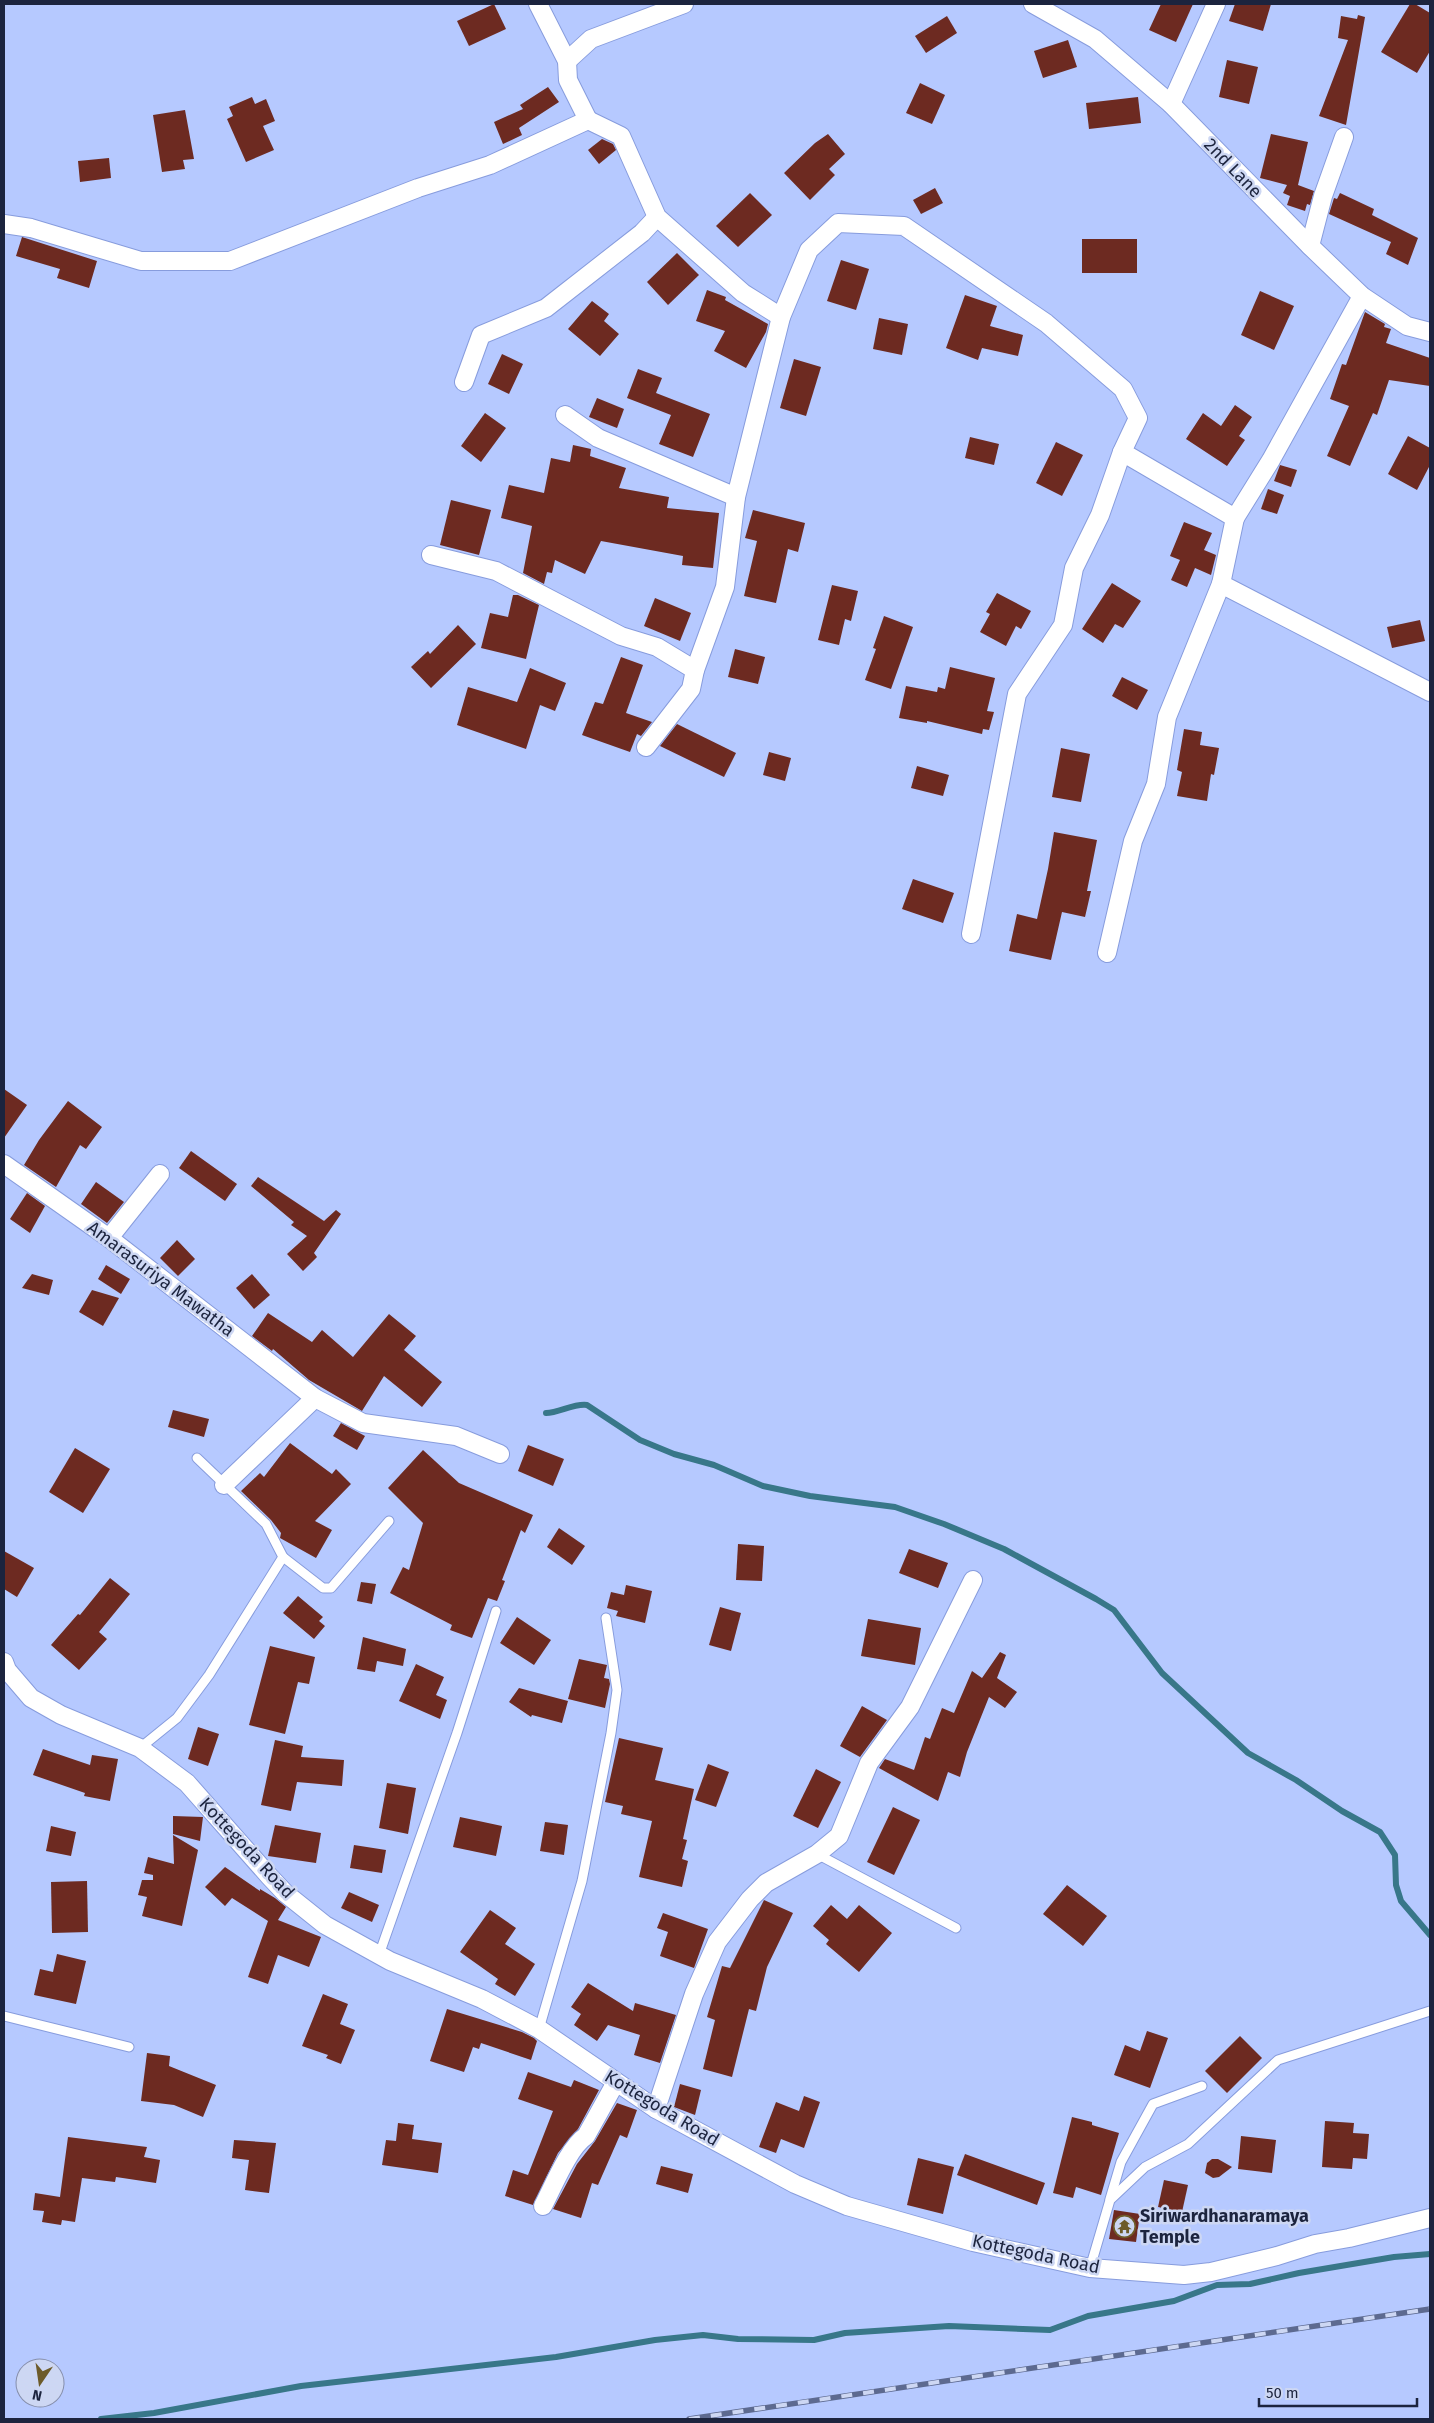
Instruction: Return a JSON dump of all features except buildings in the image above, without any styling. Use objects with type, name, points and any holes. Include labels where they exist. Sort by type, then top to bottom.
[{"type":"street","points":[[538,4],[567,61],[568,80],[588,120],[621,136],[657,217],[743,293],[781,317]]},
{"type":"street","points":[[567,61],[591,39],[684,4]]},
{"type":"street","name":"2nd Lane","points":[[1033,4],[1095,40],[1171,104],[1310,246],[1362,296],[1407,326],[1430,332]]},
{"type":"street","points":[[1171,104],[1216,4]]},
{"type":"street","points":[[4,224],[32,228],[141,261],[230,261],[418,188],[490,165],[588,120]]},
{"type":"street","points":[[1310,246],[1323,196],[1344,137]]},
{"type":"street","points":[[464,382],[481,335],[546,308],[642,233],[657,217]]},
{"type":"street","points":[[646,747],[691,689],[695,670],[725,588],[736,497],[781,317],[809,250],[838,223],[904,226],[1046,323],[1122,389],[1138,418],[1122,452],[1100,514],[1074,568],[1063,625],[1017,694],[971,934]]},
{"type":"street","points":[[1108,954],[1133,842],[1156,784],[1168,717],[1221,584],[1235,518],[1271,460],[1362,296]]},
{"type":"street","points":[[564,415],[598,438],[736,497]]},
{"type":"street","points":[[1122,452],[1235,518]]},
{"type":"street","points":[[431,555],[496,571],[621,636],[657,647],[695,670]]},
{"type":"street","points":[[1221,584],[1430,692]]},
{"type":"street","name":"Amarasuriya Mawatha","points":[[4,1164],[109,1238],[315,1398],[363,1423],[456,1436],[500,1454]]},
{"type":"street","points":[[109,1238],[160,1174]]},
{"type":"street","points":[[224,1485],[315,1398]]},
{"type":"street","points":[[656,2109],[694,1994],[717,1942],[750,1899],[766,1883],[817,1854],[840,1836],[869,1763],[910,1707],[973,1580]]},
{"type":"street","name":"Kottegoda Road","points":[[4,1662],[7,1670],[31,1698],[61,1716],[140,1748],[187,1783],[285,1893],[325,1925],[379,1955],[482,1999],[539,2029],[656,2109],[795,2184],[846,2206],[973,2242],[1090,2268],[1184,2275],[1211,2272],[1277,2256],[1315,2244],[1349,2238],[1430,2218]]},
{"type":"street","points":[[543,2206],[571,2154],[580,2140],[586,2136],[616,2082]]},
{"type":"lane","points":[[196,1458],[266,1524],[283,1557],[323,1588],[331,1588],[389,1521]]},
{"type":"lane","points":[[140,1748],[177,1718],[209,1675],[283,1557]]},
{"type":"lane","points":[[379,1955],[454,1742],[496,1612]]},
{"type":"lane","points":[[539,2029],[582,1881],[611,1733],[617,1690],[606,1618]]},
{"type":"lane","points":[[817,1854],[956,1928]]},
{"type":"lane","points":[[1110,2200],[1145,2167],[1188,2144],[1278,2060],[1430,2011]]},
{"type":"lane","points":[[4,2016],[128,2047]]},
{"type":"lane","points":[[1090,2268],[1121,2162],[1153,2104],[1202,2086]]},
{"type":"waterway","points":[[546,1413],[577,1405],[587,1405],[640,1440],[674,1454],[714,1465],[763,1486],[810,1496],[895,1507],[944,1524],[1004,1549],[1096,1599],[1114,1610],[1162,1673],[1248,1753],[1380,1832],[1395,1855],[1396,1885],[1401,1901],[1430,1935]]},
{"type":"waterway","points":[[101,2419],[154,2413],[301,2386],[556,2357],[655,2340],[703,2335],[738,2339],[814,2340],[845,2333],[949,2326],[1050,2330],[1088,2316],[1174,2301],[1217,2285],[1250,2284],[1299,2273],[1394,2257],[1430,2254]]},
{"type":"railway","points":[[689,2419],[1430,2309]]},
{"type":"place","name":"Siriwardhanaramaya Temple","points":[[1124,2226]]}]
